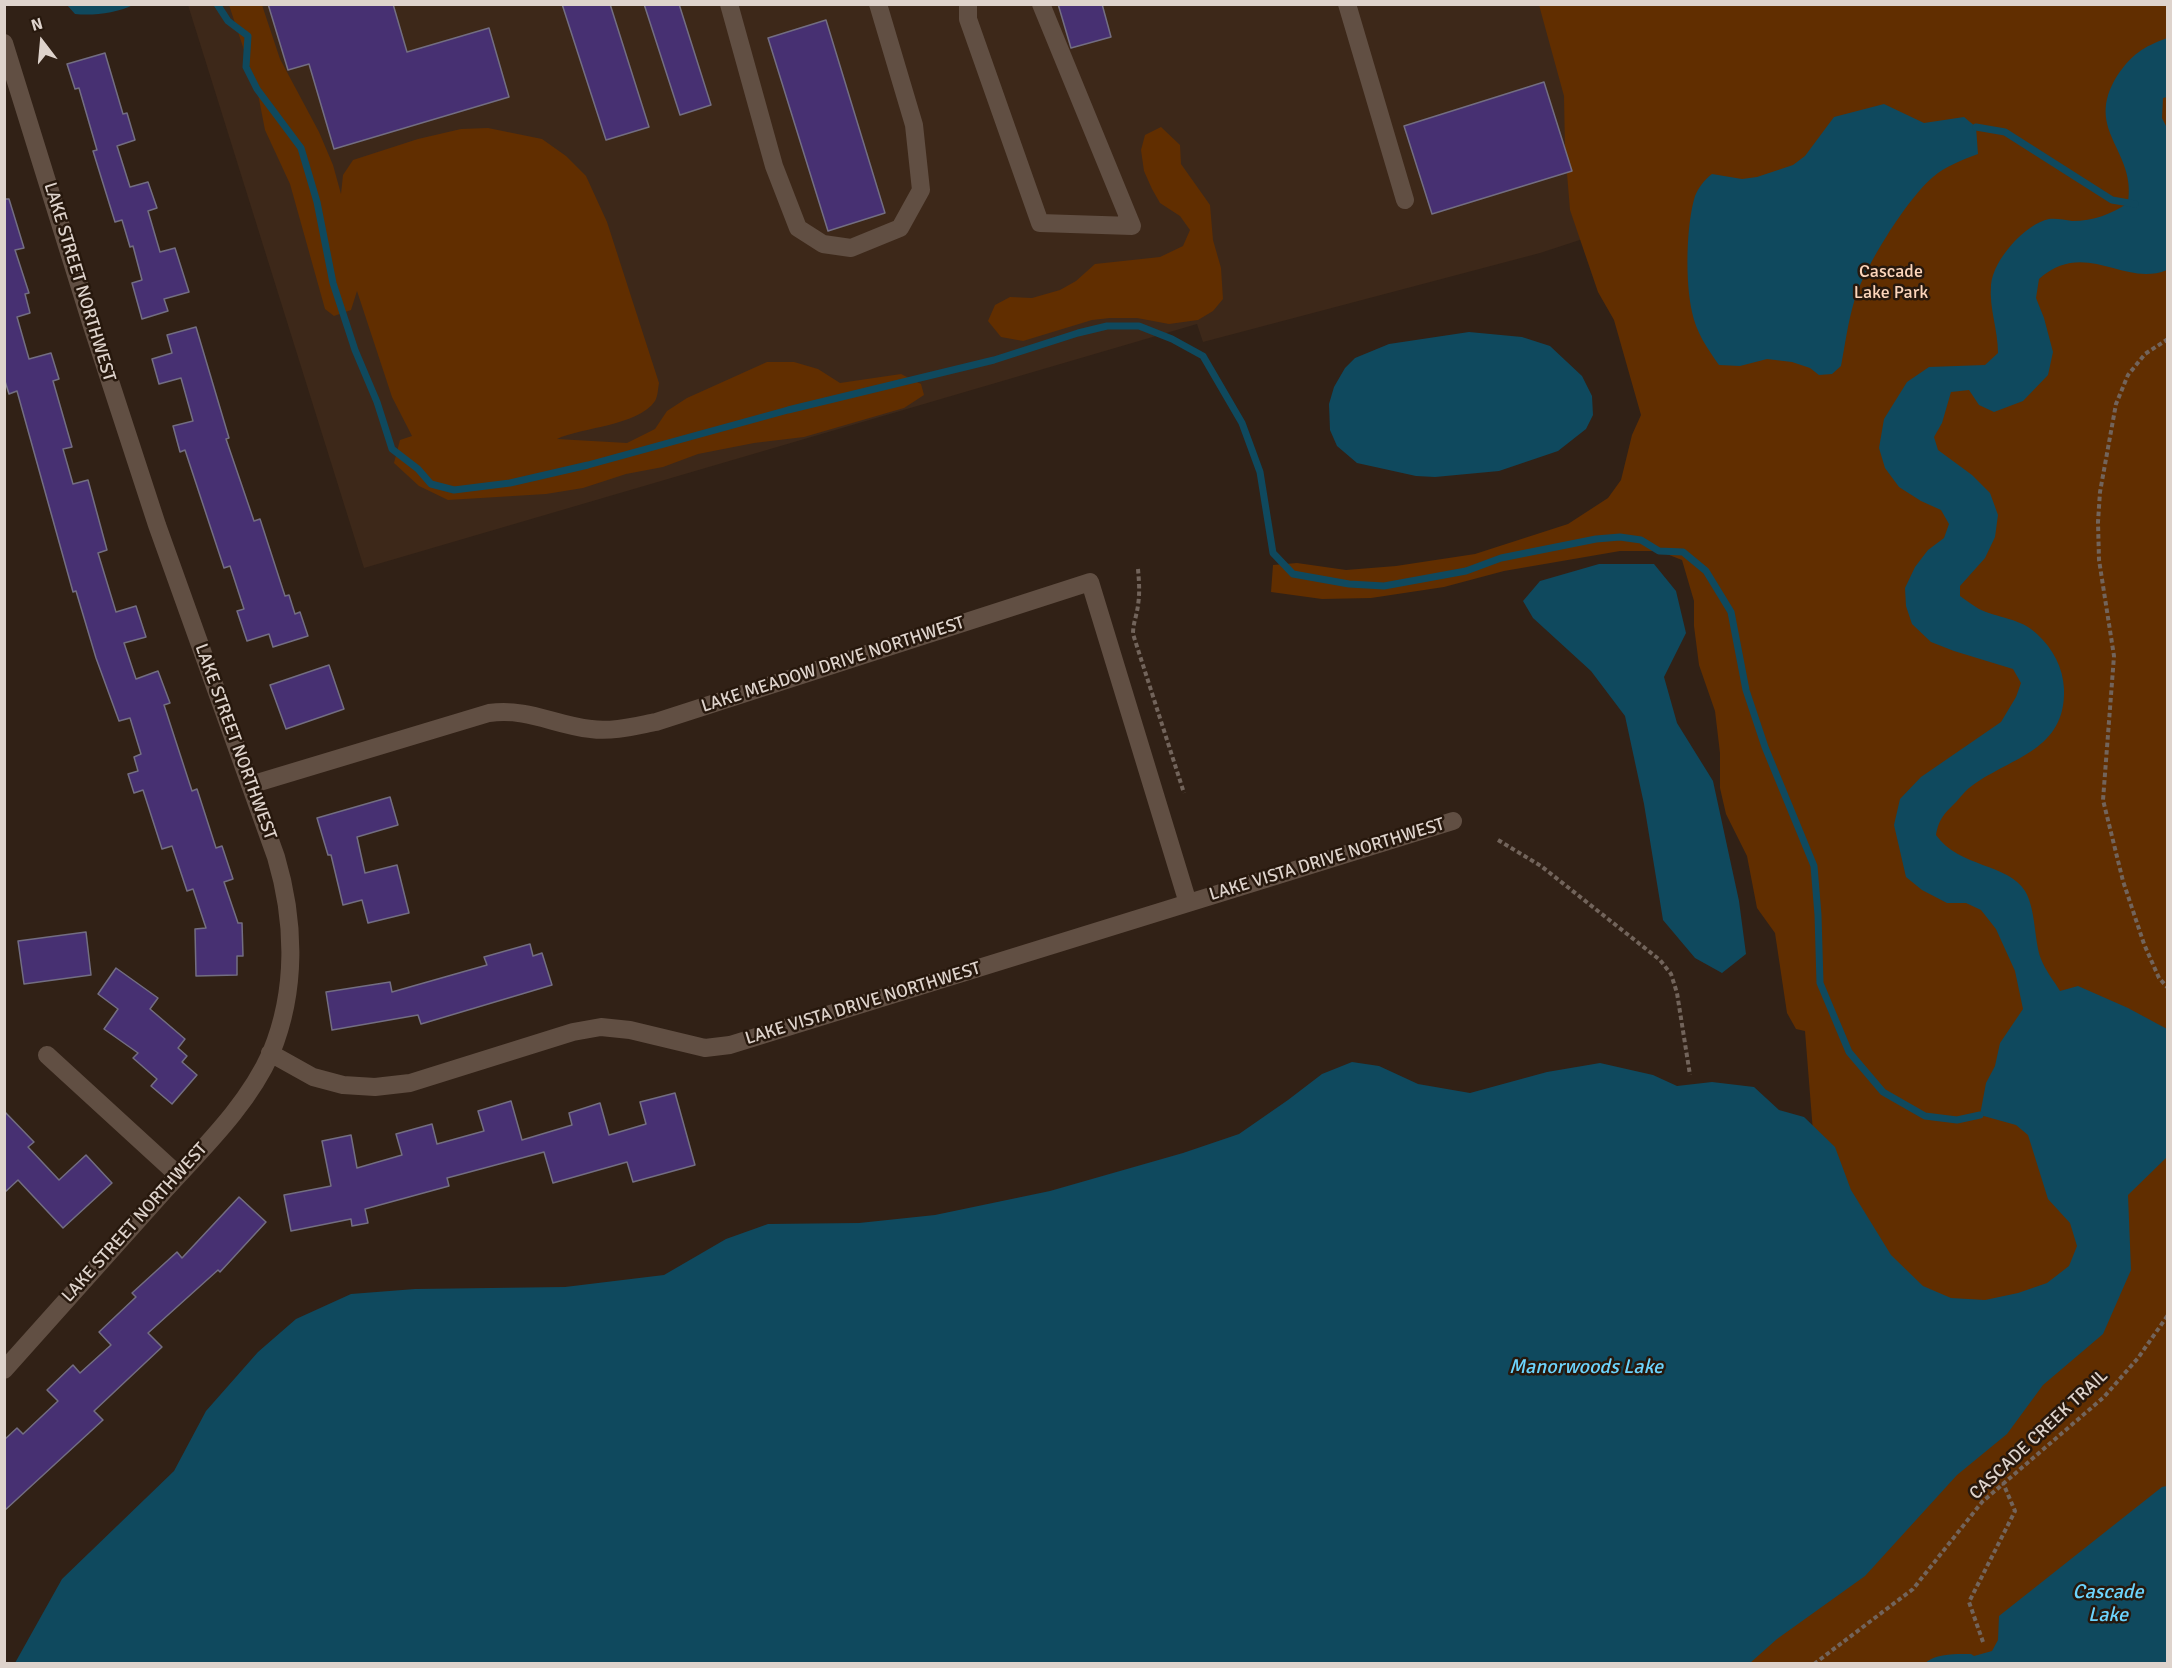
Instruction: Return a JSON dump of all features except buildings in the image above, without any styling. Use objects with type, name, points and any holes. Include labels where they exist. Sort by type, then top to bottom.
[{"type":"street","points":[[729,4],[774,166],[798,228],[823,244],[851,248],[900,228],[921,190],[914,126],[879,4]]},
{"type":"street","points":[[968,4],[968,19],[1040,223],[1132,225],[1041,4]]},
{"type":"street","points":[[1347,4],[1405,200]]},
{"type":"street","name":"LAKE STREET NORTHWEST","points":[[4,43],[157,525],[276,857],[286,889],[292,949],[288,987],[282,1014],[270,1053],[249,1090],[178,1175],[4,1370]]},
{"type":"street","name":"LAKE MEADOW DRIVE NORTHWEST","points":[[250,785],[489,713],[509,711],[526,713],[591,729],[624,728],[656,722],[1090,582],[1188,903]]},
{"type":"street","name":"LAKE VISTA DRIVE NORTHWEST","points":[[270,1053],[313,1077],[343,1085],[375,1087],[410,1083],[573,1032],[601,1027],[630,1030],[705,1048],[730,1045],[1453,821]]},
{"type":"street","points":[[47,1055],[178,1175]]},
{"type":"path","points":[[2168,339],[2145,354],[2128,375],[2116,404],[2100,492],[2098,522],[2099,560],[2114,656],[2103,800],[2123,881],[2144,944],[2159,978],[2168,987]]},
{"type":"path","points":[[1138,569],[1138,608],[1133,620],[1133,634],[1184,793]]},
{"type":"path","points":[[1498,840],[1541,866],[1660,960],[1671,974],[1677,993],[1690,1075]]},
{"type":"path","name":"CASCADE CREEK TRAIL","points":[[1814,1664],[1913,1589],[1982,1502],[2103,1398],[2138,1358],[2168,1315]]},
{"type":"path","points":[[1983,1642],[1969,1602],[2015,1511],[2004,1483]]},
{"type":"shaded area","points":[[188,5],[1595,5],[1601,233],[1540,253],[1203,342],[1197,324],[364,568]]},
{"type":"green space","points":[[229,5],[262,5],[280,59],[319,132],[333,165],[341,194],[343,175],[353,160],[418,139],[461,129],[488,128],[542,139],[566,156],[586,176],[607,222],[659,383],[655,401],[636,416],[557,439],[627,443],[655,429],[667,411],[687,398],[767,362],[794,362],[818,369],[840,383],[901,374],[921,384],[924,395],[904,408],[804,437],[754,443],[698,454],[663,467],[626,474],[583,488],[546,494],[448,500],[419,486],[394,463],[400,440],[412,436],[392,397],[357,291],[351,310],[334,316],[325,309],[290,184],[265,130],[257,89]]},
{"type":"green space","name":"Cascade Lake Park","points":[[1539,5],[2167,5],[2167,1663],[1437,1663],[1846,1548],[1805,1031],[1796,1029],[1787,1013],[1775,933],[1757,908],[1747,856],[1726,814],[1720,788],[1720,753],[1715,711],[1699,665],[1694,626],[1694,601],[1682,560],[1659,551],[1620,551],[1504,571],[1444,587],[1371,598],[1322,599],[1271,592],[1273,565],[1297,563],[1346,570],[1396,566],[1475,554],[1568,524],[1608,498],[1621,480],[1632,435],[1641,415],[1614,320],[1598,292],[1570,210],[1564,96]]},
{"type":"green space","points":[[1161,127],[1180,145],[1181,164],[1210,205],[1213,240],[1221,268],[1223,299],[1213,311],[1198,320],[1169,324],[1137,318],[1110,318],[1092,320],[1023,341],[1001,337],[988,321],[995,305],[1010,297],[1032,298],[1060,290],[1076,281],[1095,264],[1160,257],[1183,246],[1190,230],[1180,216],[1160,203],[1144,171],[1141,150],[1145,135]]},
{"type":"water","points":[[67,5],[133,5],[112,12],[89,15],[75,14]]},
{"type":"water","name":"Manorwoods Lake","points":[[2167,38],[2167,97],[2163,98],[2162,118],[2168,130],[2167,270],[2151,274],[2135,273],[2089,263],[2073,263],[2056,268],[2039,279],[2036,298],[2053,352],[2048,375],[2023,401],[1994,412],[1979,405],[1969,390],[1951,392],[1942,423],[1934,437],[1938,450],[1972,475],[1990,493],[1998,515],[1995,537],[1985,558],[1960,586],[1960,596],[1979,609],[2016,621],[2037,634],[2056,659],[2062,673],[2064,689],[2062,709],[2056,726],[2046,739],[2034,749],[1969,788],[1943,816],[1936,835],[1957,853],[2007,875],[2025,891],[2029,898],[2041,959],[2060,991],[2078,986],[2128,1008],[2167,1029],[2167,1157],[2128,1195],[2131,1270],[2103,1334],[2043,1385],[2007,1434],[1957,1475],[1865,1576],[1777,1639],[1750,1663],[15,1663],[62,1579],[174,1471],[206,1411],[258,1352],[296,1319],[351,1294],[415,1289],[565,1287],[664,1275],[726,1239],[768,1224],[859,1223],[935,1215],[1050,1191],[1183,1153],[1239,1134],[1322,1074],[1352,1062],[1379,1066],[1418,1084],[1470,1093],[1547,1072],[1600,1063],[1653,1075],[1677,1086],[1712,1082],[1754,1087],[1779,1110],[1804,1117],[1835,1147],[1851,1190],[1891,1255],[1923,1286],[1951,1298],[1985,1300],[2018,1293],[2047,1283],[2069,1266],[2077,1246],[2070,1223],[2048,1199],[2028,1135],[2016,1125],[1980,1115],[1986,1083],[1995,1066],[2000,1043],[2023,1009],[2015,971],[1996,929],[1981,910],[1966,903],[1947,903],[1922,890],[1906,877],[1894,825],[1900,799],[1921,777],[2001,722],[2016,697],[2021,683],[2013,669],[1931,642],[1912,624],[1906,606],[1905,588],[1915,567],[1928,550],[1944,538],[1949,524],[1941,510],[1899,487],[1885,468],[1879,448],[1884,419],[1907,382],[1929,367],[1985,365],[1998,353],[1991,285],[1993,275],[2004,254],[2021,235],[2040,222],[2049,219],[2088,220],[2109,214],[2128,203],[2129,185],[2125,169],[2108,126],[2106,112],[2108,95],[2117,76],[2133,57],[2145,48]]},
{"type":"water","points":[[1884,104],[1924,123],[1964,117],[1976,127],[1978,154],[1949,166],[1933,177],[1911,201],[1887,235],[1859,288],[1850,317],[1841,366],[1832,374],[1819,375],[1810,368],[1792,362],[1767,359],[1740,366],[1719,365],[1699,333],[1690,300],[1688,238],[1692,208],[1700,187],[1712,174],[1742,179],[1757,177],[1793,165],[1805,156],[1834,117]]},
{"type":"water","points":[[1469,332],[1522,337],[1550,346],[1582,376],[1592,396],[1593,415],[1586,429],[1558,451],[1499,471],[1435,477],[1416,476],[1357,463],[1337,446],[1330,430],[1329,404],[1334,387],[1345,368],[1355,358],[1389,344]]},
{"type":"water","points":[[1599,564],[1654,564],[1676,591],[1686,633],[1664,677],[1677,723],[1713,781],[1739,901],[1746,954],[1722,973],[1695,958],[1663,920],[1644,804],[1625,716],[1591,671],[1533,618],[1523,601],[1540,581]]},
{"type":"water","name":"Cascade Lake","points":[[2167,1486],[2167,1663],[1925,1663],[1941,1656],[1971,1654],[1974,1656],[1992,1651],[1998,1640],[1999,1616],[2162,1487]]},
{"type":"waterway","points":[[217,4],[228,21],[248,36],[246,67],[257,89],[301,148],[317,202],[333,283],[392,449],[418,469],[431,484],[454,490],[510,483],[588,465],[788,410],[994,360],[1078,333],[1107,326],[1139,326],[1172,339],[1203,356],[1242,423],[1260,472],[1273,553],[1293,574],[1349,584],[1384,586],[1466,571],[1501,558],[1596,539],[1620,537],[1641,540],[1659,551],[1683,552],[1706,571],[1731,612],[1746,690],[1765,747],[1814,866],[1820,983],[1849,1052],[1883,1092],[1925,1116],[1957,1120],[1980,1115]]},
{"type":"waterway","points":[[1976,127],[2005,132],[2112,200],[2135,204]]}]
